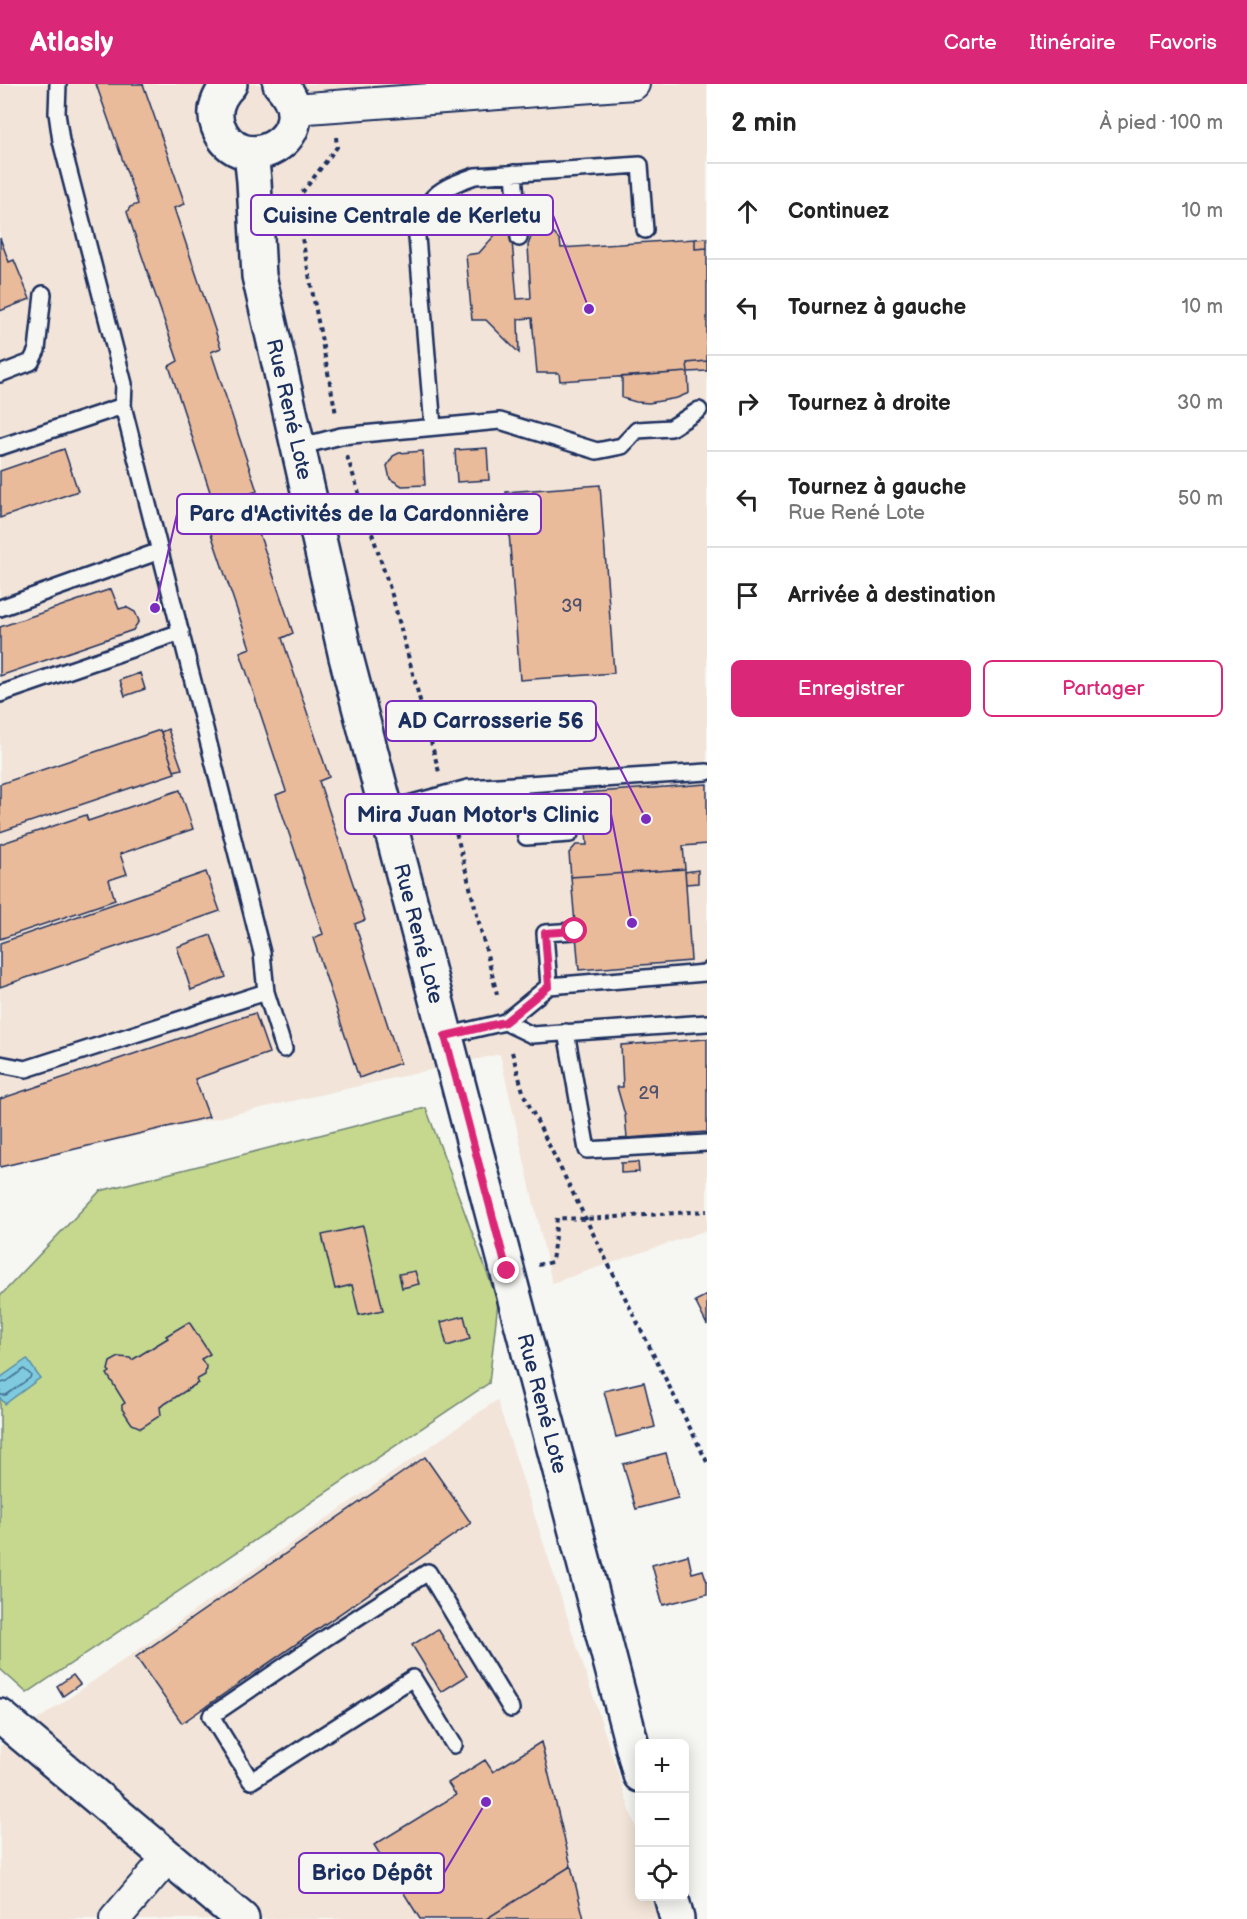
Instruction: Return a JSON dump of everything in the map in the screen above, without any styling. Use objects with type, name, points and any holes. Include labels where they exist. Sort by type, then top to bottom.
[{"type":"main road","points":[[230,84],[221,93],[216,108],[217,124],[224,138],[235,149],[251,153],[265,152],[278,146],[288,136],[294,123],[287,96]]},
{"type":"main road","name":"Rue René Lote","points":[[251,153],[258,276],[346,657],[635,1760]]},
{"type":"main road","points":[[0,1716],[242,1919]]},
{"type":"main road","points":[[672,1901],[677,1919]]},
{"type":"street","points":[[287,96],[334,106],[519,88],[634,84]]},
{"type":"street","points":[[115,1919],[168,1857]]},
{"type":"lane","points":[[58,84],[57,113],[61,141],[124,384],[123,406],[262,953],[266,992],[284,1049]]},
{"type":"lane","points":[[433,427],[417,237],[420,217],[428,202],[438,192],[454,183],[475,176],[640,165],[645,231]]},
{"type":"lane","points":[[514,173],[519,238]]},
{"type":"lane","points":[[0,374],[31,362],[37,350],[43,294]]},
{"type":"lane","points":[[0,447],[123,406]]},
{"type":"lane","points":[[298,447],[340,436],[500,421],[597,451],[622,446],[637,430],[671,428],[699,410]]},
{"type":"lane","points":[[0,608],[160,551]]},
{"type":"lane","points":[[0,694],[181,632]]},
{"type":"lane","points":[[386,810],[468,788],[707,772]]},
{"type":"lane","points":[[519,785],[526,837],[570,834]]},
{"type":"lane","points":[[549,986],[545,933],[575,931]]},
{"type":"lane","points":[[445,1036],[505,1022],[549,986],[705,973],[707,971]]},
{"type":"lane","points":[[0,1064],[26,1069],[266,992]]},
{"type":"lane","points":[[505,1022],[532,1035],[707,1023]]},
{"type":"lane","points":[[566,1032],[587,1150],[707,1143]]},
{"type":"lane","points":[[454,1745],[412,1678],[251,1781],[211,1716],[428,1572],[512,1709]]},
{"type":"path","points":[[334,106],[337,147],[295,202],[340,436],[392,596],[524,1095],[707,1462]]},
{"type":"path","points":[[507,1271],[552,1262],[557,1218],[586,1219],[707,1211]]},
{"type":"shaded area","points":[[0,84],[707,84],[707,1230],[552,1283],[500,1054],[0,1167]]},
{"type":"shaded area","points":[[497,1400],[635,1826],[635,1901],[660,1901],[666,1919],[0,1919],[0,1746]]},
{"type":"green space","points":[[426,1108],[498,1302],[489,1383],[27,1693],[0,1669],[0,1296],[100,1191]]},
{"type":"water","points":[[27,1359],[40,1378],[5,1404],[0,1398],[0,1378]]},
{"type":"building","points":[[96,84],[143,84],[185,204],[174,208],[221,348],[211,352],[257,491],[246,495],[293,633],[282,638],[329,777],[319,781],[365,920],[355,924],[400,1063],[359,1078],[313,938],[323,934],[276,795],[286,791],[240,652],[250,648],[203,510],[214,504],[169,366],[178,361],[127,212],[130,207],[138,204]]},
{"type":"building","points":[[510,218],[517,299],[531,298],[528,245],[531,237],[538,232],[546,231],[554,234],[560,240],[561,248],[695,239],[695,249],[707,248],[707,361],[687,363],[688,372],[560,381],[559,373],[537,373],[532,318],[518,319],[519,353],[486,320],[472,320],[466,255],[479,253]]},
{"type":"building","points":[[0,238],[9,262],[14,260],[30,299],[0,311]]},
{"type":"building","points":[[707,238],[707,248],[695,249],[695,239]]},
{"type":"building","points":[[707,361],[707,371],[688,372],[687,363]]},
{"type":"building","points":[[688,372],[689,393],[677,398],[649,403],[622,398],[622,377]]},
{"type":"building","points":[[487,448],[489,480],[457,482],[455,450]]},
{"type":"building","points":[[64,449],[78,491],[0,518],[0,471]]},
{"type":"building","points":[[423,451],[425,485],[402,486],[390,479],[387,466],[393,456],[399,453]]},
{"type":"building","points":[[600,485],[614,673],[520,680],[506,492]]},
{"type":"building","points":[[111,589],[119,609],[126,607],[135,612],[139,621],[133,630],[0,676],[0,627]]},
{"type":"building","points":[[140,673],[145,689],[125,696],[120,680]]},
{"type":"building","points":[[168,729],[182,769],[174,771],[161,732]]},
{"type":"building","points":[[160,730],[175,773],[0,832],[0,784]]},
{"type":"building","points":[[707,784],[707,844],[683,846],[685,869],[571,877],[569,853],[576,845],[587,845],[583,793]]},
{"type":"building","points":[[180,790],[193,829],[120,854],[127,874],[109,880],[115,900],[0,939],[0,844],[86,815],[88,821]]},
{"type":"building","points":[[685,869],[691,961],[579,970],[571,877]]},
{"type":"building","points":[[698,870],[698,883],[686,884],[685,872]]},
{"type":"building","points":[[206,872],[220,911],[0,987],[0,943]]},
{"type":"building","points":[[211,935],[226,977],[191,990],[177,947]]},
{"type":"building","points":[[255,1013],[269,1053],[195,1079],[209,1117],[0,1167],[0,1099]]},
{"type":"building","points":[[707,1039],[707,1132],[627,1138],[625,1115],[617,1087],[623,1087],[621,1045]]},
{"type":"building","points":[[638,1162],[639,1172],[621,1173],[621,1163]]},
{"type":"building","points":[[363,1226],[383,1310],[359,1315],[352,1285],[335,1289],[322,1235]]},
{"type":"building","points":[[415,1271],[419,1284],[402,1288],[399,1274]]},
{"type":"building","points":[[707,1295],[707,1325],[695,1301]]},
{"type":"building","points":[[464,1316],[470,1339],[447,1346],[441,1322]]},
{"type":"building","points":[[189,1322],[210,1354],[201,1359],[206,1366],[205,1375],[196,1380],[198,1383],[160,1407],[161,1415],[141,1428],[132,1424],[122,1409],[125,1403],[107,1374],[110,1372],[108,1370],[110,1362],[119,1357],[132,1360]]},
{"type":"building","points":[[644,1382],[655,1427],[616,1437],[604,1391]]},
{"type":"building","points":[[666,1453],[678,1498],[636,1509],[623,1464]]},
{"type":"building","points":[[425,1457],[471,1523],[182,1723],[136,1657]]},
{"type":"building","points":[[688,1555],[692,1573],[703,1570],[707,1582],[707,1594],[663,1605],[652,1565]]},
{"type":"building","points":[[438,1629],[467,1676],[441,1692],[412,1645]]},
{"type":"building","points":[[73,1675],[80,1684],[63,1696],[57,1686]]},
{"type":"building","points":[[541,1742],[571,1866],[486,1919],[420,1919],[374,1845],[456,1795],[448,1783],[485,1760],[493,1772]]},
{"type":"building","points":[[571,1866],[584,1919],[486,1919]]},
{"type":"place","name":"Cuisine Centrale de Kerletu","points":[[589,309]]},
{"type":"place","name":"Parc d'Activités de la Cardonnière","points":[[155,608]]},
{"type":"place","name":"AD Carrosserie 56","points":[[646,819]]},
{"type":"place","name":"Mira Juan Motor's Clinic","points":[[632,923]]},
{"type":"place","name":"Brico Dépôt","points":[[486,1802]]},
{"type":"route","points":[[507,1271],[445,1036],[505,1022],[549,986],[545,933],[575,931]]}]
